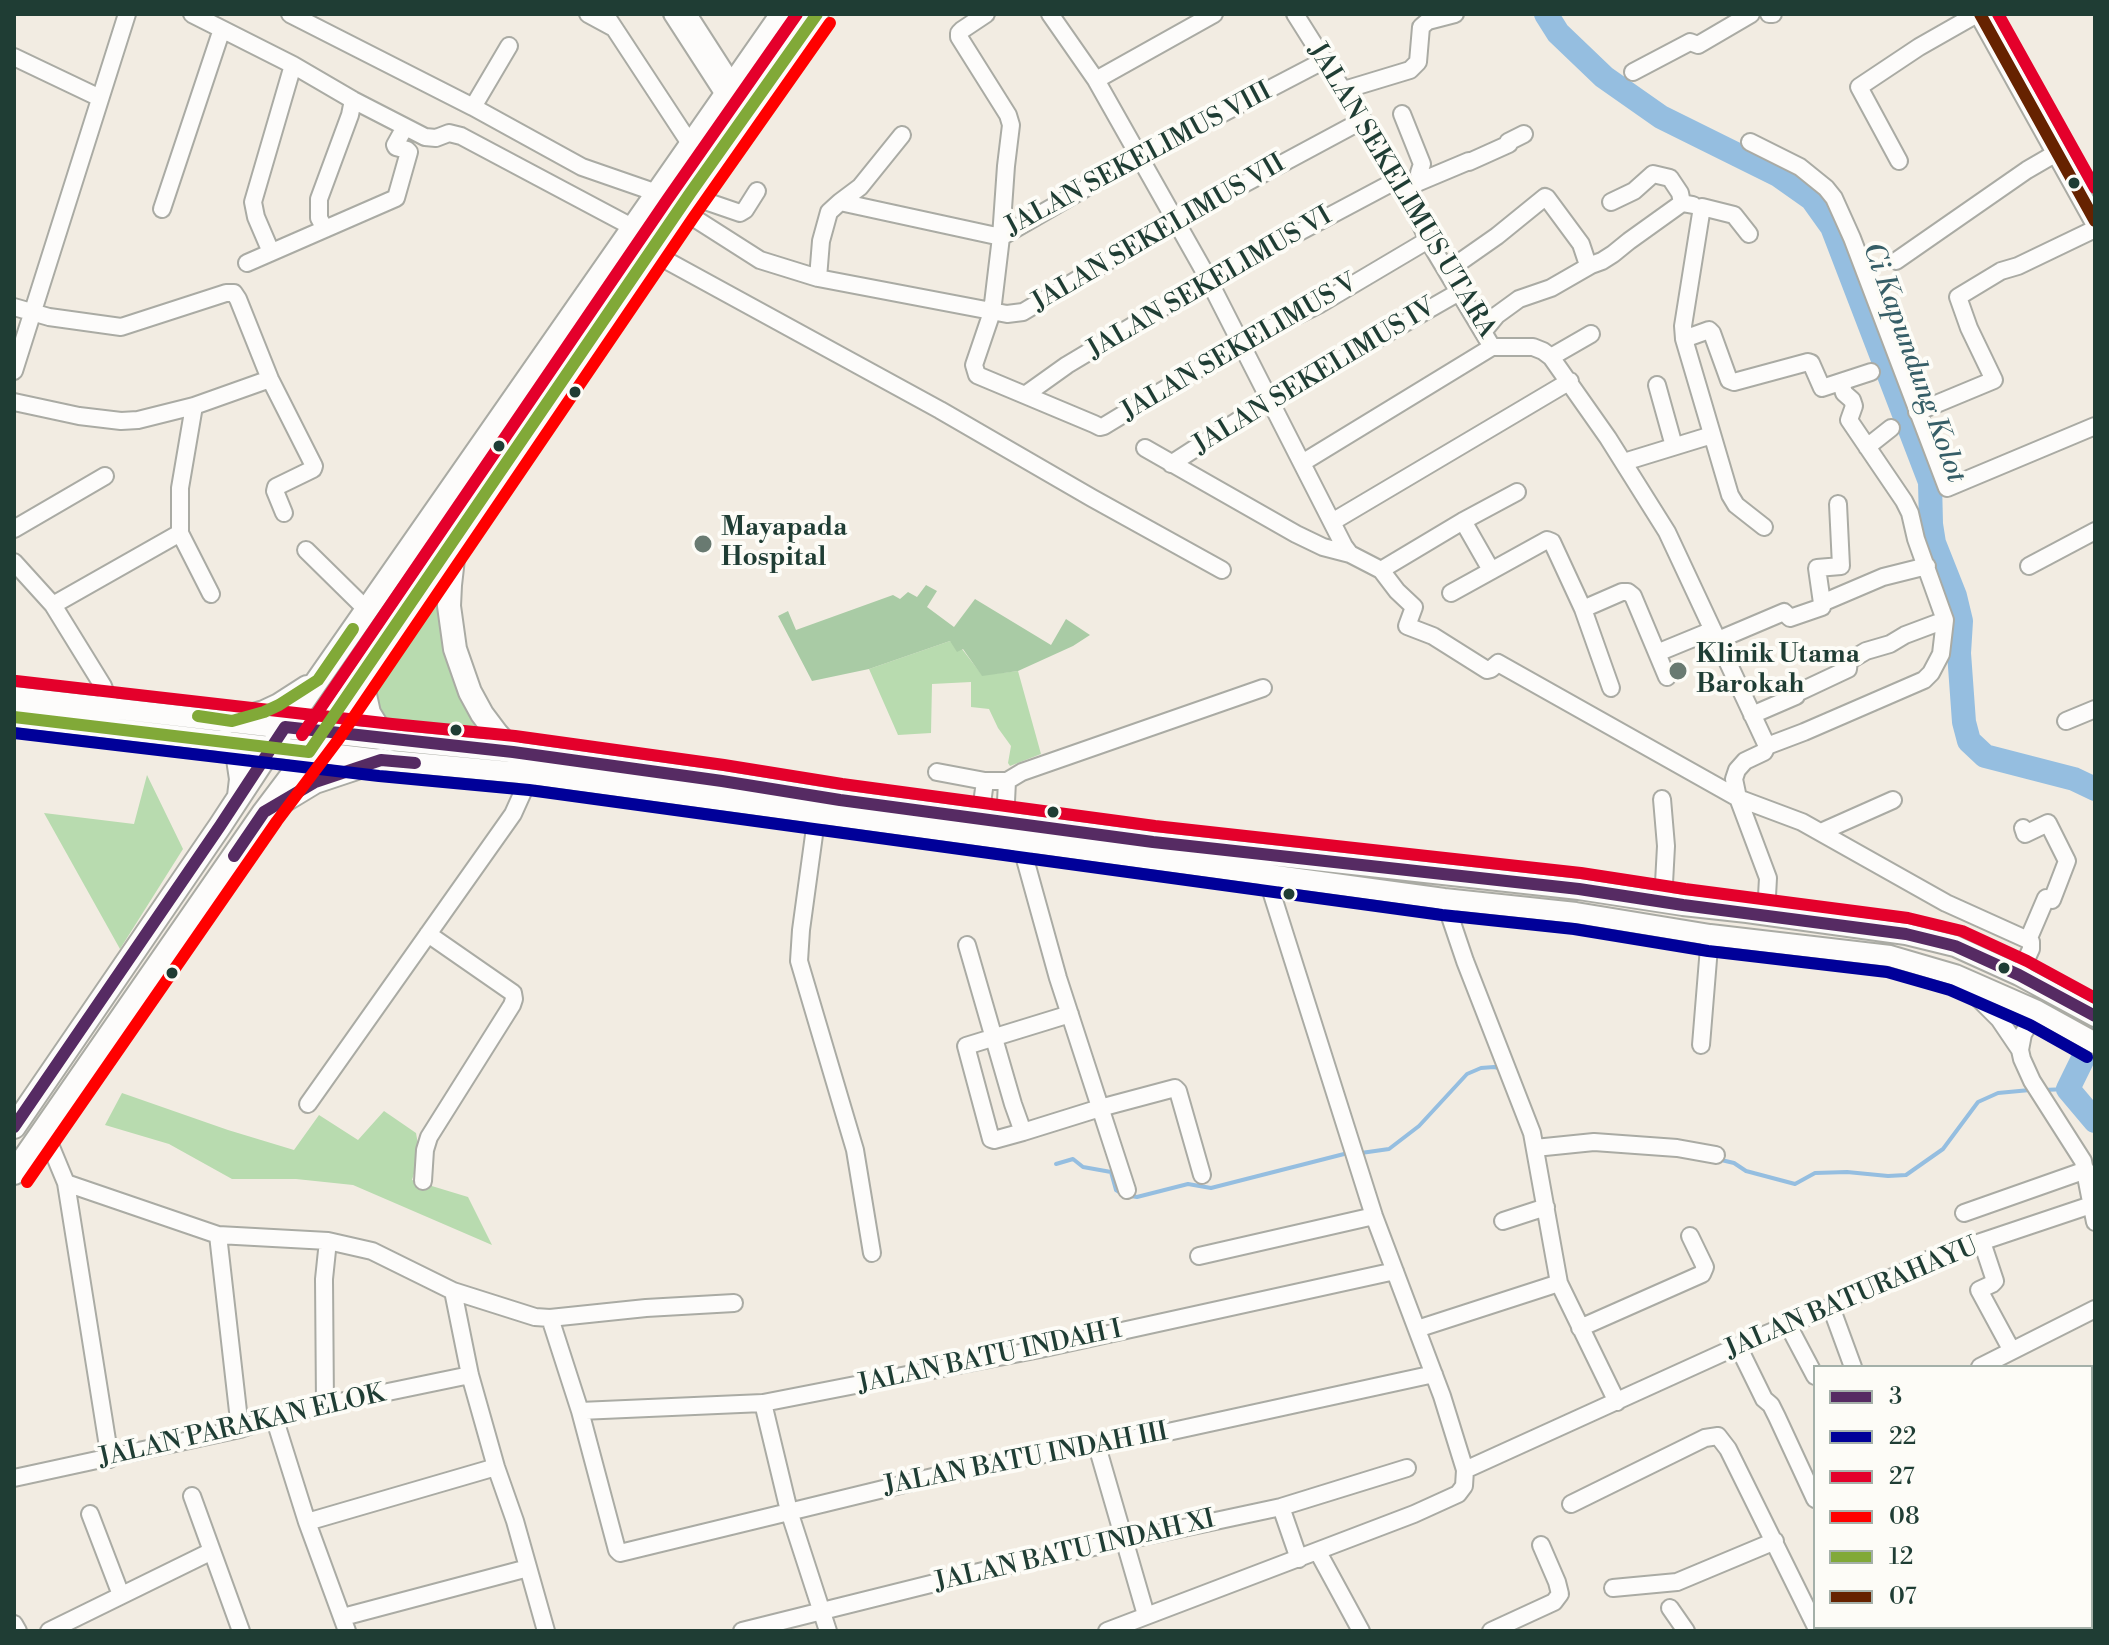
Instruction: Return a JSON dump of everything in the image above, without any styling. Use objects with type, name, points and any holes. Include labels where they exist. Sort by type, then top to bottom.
[{"type":"highway","points":[[14,1127],[285,727],[782,14]]},
{"type":"highway","points":[[14,1173],[46,1137],[264,812],[325,731],[685,200],[817,14]]},
{"type":"highway","points":[[456,536],[449,606],[455,649],[470,692],[482,714],[513,752]]},
{"type":"highway","points":[[264,812],[315,782],[386,750],[369,713],[361,677]]},
{"type":"highway","points":[[239,798],[241,779],[238,759],[228,731],[279,705],[318,680]]},
{"type":"main road","points":[[1979,14],[2095,221]]},
{"type":"main road","points":[[14,697],[111,707],[228,731],[272,747],[309,752],[513,752],[722,781],[831,810],[980,819],[1153,842],[1579,889],[1906,934],[1955,946],[2019,975],[2095,1016]]},
{"type":"main road","points":[[14,717],[228,731],[285,727],[325,731],[386,750],[531,774],[831,810],[1020,841],[1266,875],[1890,956],[1955,975],[2040,1013],[2095,1043]]},
{"type":"main road","points":[[1576,913],[1579,889]]},
{"type":"street","points":[[14,371],[39,314],[127,14]]},
{"type":"street","points":[[192,14],[425,137],[436,138],[449,133],[461,136],[634,228]]},
{"type":"street","points":[[290,14],[473,107],[582,167],[657,193]]},
{"type":"street","points":[[588,14],[609,21],[691,145]]},
{"type":"street","points":[[672,14],[729,90]]},
{"type":"street","points":[[688,14],[729,90]]},
{"type":"street","points":[[986,14],[962,30],[959,37],[1008,115],[1011,125],[992,312]]},
{"type":"street","points":[[1096,80],[1214,14]]},
{"type":"street","name":"JALAN SEKELIMUS UTARA","points":[[1295,14],[1407,184],[1428,240],[1492,347],[1533,347],[1551,357]]},
{"type":"street","points":[[1344,90],[1410,70],[1418,62],[1421,27],[1428,21],[1455,14]]},
{"type":"street","points":[[1633,72],[1690,42],[1698,45],[1751,14]]},
{"type":"street","points":[[1899,161],[1859,87],[1919,47],[1979,14]]},
{"type":"street","points":[[1054,15],[1096,80],[1209,280],[1350,554]]},
{"type":"street","points":[[162,209],[222,29]]},
{"type":"street","points":[[473,107],[509,46]]},
{"type":"street","points":[[14,57],[100,98]]},
{"type":"street","name":"JALAN SEKELIMUS VIII","points":[[840,202],[1001,237],[1139,157],[1325,60]]},
{"type":"street","points":[[271,252],[253,202],[293,65]]},
{"type":"street","points":[[325,229],[319,218],[319,199],[353,100]]},
{"type":"street","points":[[1402,114],[1422,164],[1407,184]]},
{"type":"street","name":"JALAN SEKELIMUS VII","points":[[685,200],[760,260],[818,278],[1007,314],[1023,312],[1175,221],[1363,120]]},
{"type":"street","points":[[247,263],[396,198],[409,152],[395,145],[405,127]]},
{"type":"street","name":"JALAN SEKELIMUS VI","points":[[1025,395],[1067,365],[1209,280],[1407,184],[1469,162],[1524,134]]},
{"type":"street","points":[[818,278],[821,241],[829,212],[860,187],[902,135]]},
{"type":"street","points":[[1750,142],[1800,167],[1834,198],[1946,487],[2095,426]]},
{"type":"street","points":[[1896,261],[2058,152]]},
{"type":"street","points":[[1611,202],[1634,191],[1653,174],[1670,178],[1680,193],[1682,203]]},
{"type":"street","points":[[685,200],[708,202],[740,213],[757,191]]},
{"type":"street","points":[[1447,271],[1545,197],[1581,244],[1591,265]]},
{"type":"street","points":[[1483,332],[1497,315],[1519,299],[1551,288],[1602,261],[1682,203],[1734,215],[1749,234]]},
{"type":"street","points":[[1702,207],[1683,326],[1684,339],[1730,495],[1736,505],[1764,527]]},
{"type":"street","points":[[1917,412],[1994,380],[1958,297],[2001,271],[2095,229]]},
{"type":"street","name":"JALAN SEKELIMUS V","points":[[992,312],[974,365],[977,375],[1100,427],[1241,343],[1320,304],[1428,240]]},
{"type":"street","points":[[651,252],[940,410],[1222,570]]},
{"type":"street","name":"JALAN SEKELIMUS IV","points":[[1171,464],[1270,400],[1459,292]]},
{"type":"street","points":[[14,307],[121,327],[234,293],[270,379],[314,466],[276,487],[284,513]]},
{"type":"street","points":[[1684,339],[1709,330],[1729,380],[1734,382],[1808,362],[1821,388],[1871,372]]},
{"type":"street","points":[[1591,334],[1551,357],[1624,462],[1667,532],[1767,746]]},
{"type":"street","points":[[1302,463],[1492,347]]},
{"type":"street","points":[[14,402],[79,416],[138,420],[194,406],[270,379]]},
{"type":"street","points":[[1332,522],[1570,381]]},
{"type":"street","points":[[1766,914],[1768,878],[1738,798],[1734,779],[1737,770],[1745,761],[1764,752],[1767,746],[1924,680],[1941,654],[1945,620],[1904,501],[1849,420],[1854,406],[1844,393],[1841,382]]},
{"type":"street","points":[[1657,385],[1674,446]]},
{"type":"street","points":[[194,406],[180,488],[180,533],[211,594]]},
{"type":"street","points":[[1867,447],[1891,428]]},
{"type":"street","points":[[1624,462],[1712,435]]},
{"type":"street","points":[[1145,448],[1296,534],[1323,547],[1350,554],[1376,568],[1414,607],[1407,626],[1433,636],[1487,670],[1498,663],[1738,798],[1802,822],[1946,903],[2028,940],[2031,949],[2019,975]]},
{"type":"street","points":[[14,529],[105,476]]},
{"type":"street","points":[[1376,568],[1517,492]]},
{"type":"street","points":[[1823,609],[1810,567],[1841,566],[1838,504]]},
{"type":"street","points":[[1463,521],[1491,570]]},
{"type":"street","points":[[2029,566],[2095,531]]},
{"type":"street","points":[[53,605],[180,533]]},
{"type":"street","points":[[1451,593],[1547,540],[1552,542],[1583,609],[1611,688]]},
{"type":"street","points":[[306,550],[367,610]]},
{"type":"street","points":[[14,562],[53,605],[103,686],[111,707]]},
{"type":"street","points":[[1657,653],[1784,612],[1790,618],[1823,609],[1883,577],[1927,566]]},
{"type":"street","points":[[1583,609],[1622,592],[1633,596],[1667,677]]},
{"type":"street","points":[[1752,715],[1848,669],[1849,661],[1866,651],[1945,620]]},
{"type":"street","points":[[937,772],[985,781],[1007,781],[1022,772],[1263,688]]},
{"type":"street","points":[[2066,721],[2095,709]]},
{"type":"street","points":[[308,1104],[513,814],[531,774]]},
{"type":"street","points":[[980,819],[985,781]]},
{"type":"street","points":[[1005,822],[1007,781]]},
{"type":"street","points":[[1662,799],[1666,846],[1663,902]]},
{"type":"street","points":[[1821,832],[1893,800]]},
{"type":"street","points":[[831,810],[801,930],[799,961],[855,1150],[872,1253]]},
{"type":"street","points":[[2023,828],[2025,834],[2048,823],[2067,861],[2052,900],[2046,898],[2028,940]]},
{"type":"street","points":[[1020,841],[1070,1014],[1127,1190]]},
{"type":"street","points":[[1107,1631],[1414,1514],[1458,1494],[1464,1486],[1465,1470],[1434,1374],[1374,1216],[1266,875]]},
{"type":"street","points":[[1444,899],[1532,1133],[1559,1283],[1617,1402]]},
{"type":"street","points":[[423,1181],[429,1137],[514,999],[513,993],[428,934]]},
{"type":"street","points":[[1701,1045],[1710,935]]},
{"type":"street","points":[[967,945],[1023,1132]]},
{"type":"street","points":[[1955,975],[1999,1019],[2020,1050],[2032,1081],[2080,1156],[2086,1170],[2095,1222]]},
{"type":"street","points":[[2020,1050],[2023,1034],[2040,1013]]},
{"type":"street","points":[[1070,1014],[968,1044],[966,1049],[989,1136],[994,1140],[1175,1088],[1202,1175]]},
{"type":"street","points":[[46,1137],[66,1183],[110,1459]]},
{"type":"street","points":[[1535,1148],[1594,1142],[1677,1148],[1716,1155]]},
{"type":"street","points":[[1964,1213],[2086,1170]]},
{"type":"street","points":[[66,1183],[218,1235],[328,1241],[372,1251],[453,1291],[535,1317],[734,1303]]},
{"type":"street","name":"JALAN BATURAHAYU","points":[[1465,1470],[1831,1307],[1930,1259],[2091,1205]]},
{"type":"street","points":[[1503,1221],[1546,1207]]},
{"type":"street","points":[[1199,1256],[1374,1216]]},
{"type":"street","points":[[218,1235],[240,1429]]},
{"type":"street","points":[[1580,1328],[1702,1274],[1705,1267],[1690,1236]]},
{"type":"street","points":[[325,1405],[324,1279],[328,1241]]},
{"type":"street","points":[[1982,1242],[1995,1281],[1979,1290],[2012,1351]]},
{"type":"street","name":"JALAN BATU INDAH I","points":[[580,1411],[763,1403],[1055,1346],[1395,1271]]},
{"type":"street","points":[[1417,1329],[1559,1283]]},
{"type":"street","points":[[453,1291],[470,1375],[546,1631]]},
{"type":"street","points":[[1831,1307],[1852,1365]]},
{"type":"street","points":[[1984,1365],[2095,1309]]},
{"type":"street","points":[[550,1318],[580,1411]]},
{"type":"street","points":[[1788,1325],[1813,1372]]},
{"type":"street","points":[[1738,1346],[1764,1399],[1771,1405],[1813,1495]]},
{"type":"street","name":"JALAN BATU INDAH III","points":[[580,1411],[620,1553],[978,1466],[1097,1446],[1434,1374]]},
{"type":"street","name":"JALAN PARAKAN ELOK","points":[[14,1478],[240,1429],[325,1405],[470,1375]]},
{"type":"street","points":[[763,1403],[789,1511],[828,1631]]},
{"type":"street","points":[[274,1417],[307,1522],[345,1624],[528,1568]]},
{"type":"street","points":[[1571,1504],[1705,1438],[1718,1436],[1728,1449],[1813,1622]]},
{"type":"street","points":[[1097,1446],[1146,1615]]},
{"type":"street","points":[[307,1522],[496,1467]]},
{"type":"street","name":"JALAN BATU INDAH XI","points":[[742,1631],[991,1569],[1281,1507],[1407,1468]]},
{"type":"street","points":[[192,1496],[241,1631]]},
{"type":"street","points":[[1281,1507],[1299,1559]]},
{"type":"street","points":[[90,1514],[121,1595]]},
{"type":"street","points":[[1613,1588],[1677,1582],[1775,1541]]},
{"type":"street","points":[[1491,1631],[1554,1602],[1560,1594],[1541,1545]]},
{"type":"street","points":[[49,1631],[212,1551]]},
{"type":"street","points":[[1318,1552],[1361,1631]]},
{"type":"street","points":[[1670,1608],[1686,1631]]},
{"type":"street","points":[[14,1624],[18,1631]]},
{"type":"green space","points":[[453,544],[449,628],[508,753],[389,737],[377,717],[368,670]]},
{"type":"green space","points":[[926,585],[937,591],[927,607],[954,627],[975,599],[1051,645],[1066,619],[1090,635],[1018,671],[982,676],[963,649],[957,652],[950,641],[869,669],[812,681],[778,616],[788,611],[796,630],[893,595],[900,599],[908,592],[917,597]]},
{"type":"green space","points":[[950,641],[962,649],[982,675],[1018,671],[1041,754],[1010,766],[1011,746],[989,709],[971,707],[971,682],[932,684],[931,733],[898,735],[869,669]]},
{"type":"green space","points":[[147,775],[183,849],[120,949],[44,813],[134,824]]},
{"type":"green space","points":[[122,1093],[294,1150],[319,1115],[358,1140],[384,1111],[416,1133],[420,1155],[412,1180],[468,1197],[492,1245],[353,1185],[296,1179],[232,1179],[169,1144],[105,1125]]},
{"type":"waterway","name":"Ci Kapundung Kolot","points":[[1546,14],[1558,33],[1604,77],[1661,117],[1778,175],[1812,199],[1832,227],[1930,482],[1934,543],[1955,596],[1961,621],[1959,653],[1964,722],[1969,741],[1985,756],[2074,779],[2095,789]]},
{"type":"waterway","name":"Ci Kapundung Kolot","points":[[2095,1034],[2068,1089],[2095,1121]]},
{"type":"waterway","points":[[1361,1153],[1389,1149],[1419,1126],[1467,1074],[1481,1068],[1503,1069]]},
{"type":"waterway","points":[[2043,1090],[2068,1089]]},
{"type":"waterway","points":[[1717,1159],[1734,1163],[1746,1171],[1795,1184],[1815,1173],[1906,1175],[1943,1149],[1978,1102],[1998,1093],[2030,1090]]},
{"type":"waterway","points":[[1056,1164],[1073,1159],[1083,1167],[1111,1172],[1116,1190],[1137,1197],[1188,1184],[1211,1188],[1348,1153]]},
{"type":"transit line","name":"27","points":[[302,735],[797,14]]},
{"type":"transit line","name":"12","points":[[14,717],[309,752],[691,192],[817,14]]},
{"type":"transit line","name":"07","points":[[1980,14],[2095,221]]},
{"type":"transit line","name":"27","points":[[1998,14],[2095,188]]},
{"type":"transit line","name":"08","points":[[27,1182],[277,821],[338,740],[693,218],[830,23]]},
{"type":"transit line","name":"12","points":[[198,716],[232,721],[279,705],[318,680],[353,629]]},
{"type":"transit line","name":"27","points":[[16,681],[515,736],[1155,826],[1581,873],[1908,918],[1962,931],[2027,961],[2095,998]]},
{"type":"transit line","name":"3","points":[[14,1127],[285,727],[513,752],[1153,842],[1579,889],[1906,934],[1955,946],[2019,975],[2095,1016]]},
{"type":"transit line","name":"22","points":[[14,733],[379,776],[529,790],[1442,915],[1574,929],[1708,951],[1887,972],[1950,990],[2030,1025],[2087,1057]]},
{"type":"transit line","name":"3","points":[[234,856],[264,812],[315,782],[381,760],[415,763]]},
{"type":"place","name":"Mayapada Hospital","points":[[703,544]]},
{"type":"place","name":"Klinik Utama Barokah","points":[[1678,671]]}]
